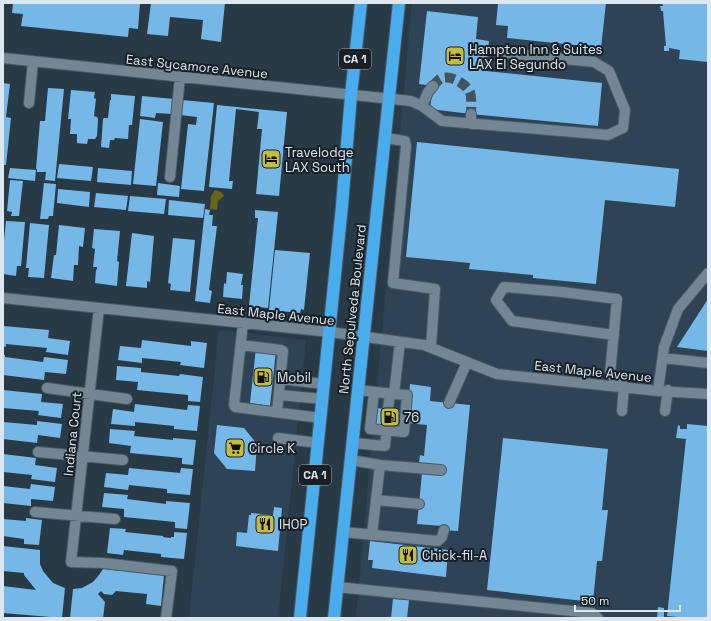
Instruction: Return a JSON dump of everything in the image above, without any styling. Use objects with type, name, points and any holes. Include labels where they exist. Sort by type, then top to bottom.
[{"type":"highway","name":"North Sepulveda Boulevard","points":[[300,618],[330,332],[351,95],[361,3]]},
{"type":"highway","name":"North Sepulveda Boulevard","points":[[334,618],[399,3]]},
{"type":"street","points":[[433,86],[428,92],[422,106],[442,121],[608,135],[623,128],[625,110],[608,71],[594,62],[507,53]]},
{"type":"street","name":"East Sycamore Avenue","points":[[3,58],[410,101],[422,106]]},
{"type":"street","points":[[28,104],[33,61]]},
{"type":"street","points":[[170,177],[180,77]]},
{"type":"street","points":[[471,114],[471,124]]},
{"type":"street","points":[[385,138],[405,141],[406,146],[393,283],[435,289],[431,347]]},
{"type":"street","points":[[665,411],[663,390],[664,347],[678,309],[708,272]]},
{"type":"street","points":[[614,335],[512,321],[496,300],[504,287],[617,299],[614,335],[610,374],[624,386],[622,411]]},
{"type":"street","name":"East Maple Avenue","points":[[3,298],[330,332],[424,345],[497,374],[708,394]]},
{"type":"street","name":"Indiana Court","points":[[99,308],[71,562],[103,563],[172,571],[166,618]]},
{"type":"street","points":[[243,323],[235,407],[321,418]]},
{"type":"street","points":[[388,409],[392,394],[400,342]]},
{"type":"street","points":[[241,344],[281,350],[283,353],[277,412]]},
{"type":"street","points":[[663,358],[708,363]]},
{"type":"street","points":[[449,403],[467,362]]},
{"type":"street","points":[[280,379],[324,384]]},
{"type":"street","points":[[47,388],[127,399]]},
{"type":"street","points":[[358,390],[407,395],[404,432],[387,428],[370,429],[374,392]]},
{"type":"street","points":[[279,395],[323,400]]},
{"type":"street","points":[[352,443],[385,446],[387,428]]},
{"type":"street","points":[[278,438],[318,442]]},
{"type":"street","points":[[38,452],[123,460]]},
{"type":"street","points":[[351,460],[380,465],[441,470]]},
{"type":"street","points":[[372,535],[380,465]]},
{"type":"street","points":[[376,500],[419,504]]},
{"type":"street","points":[[35,512],[115,519]]},
{"type":"street","points":[[343,532],[438,542],[442,537],[444,530]]},
{"type":"street","points":[[337,587],[592,613],[598,618]]},
{"type":"shaded area","points":[[412,3],[708,3],[708,618],[356,618]]},
{"type":"shaded area","points":[[215,190],[221,192],[224,196],[218,201],[217,210],[210,209],[211,196]]},
{"type":"shaded area","points":[[219,330],[306,340],[278,618],[189,618]]},
{"type":"building","points":[[13,3],[140,3],[138,29],[129,28],[128,37],[21,26],[23,14],[12,13]]},
{"type":"building","points":[[151,3],[225,3],[221,42],[201,39],[203,20],[170,17],[168,36],[147,34]]},
{"type":"building","points":[[498,3],[606,3],[601,48],[507,38],[508,26],[496,25]]},
{"type":"building","points":[[662,3],[708,3],[708,62],[679,59],[680,50],[669,48],[669,51],[664,51],[664,46],[666,46],[663,11],[661,11],[660,6],[663,6]]},
{"type":"building","name":"Hampton Inn & Suites LAX El Segundo","points":[[427,11],[478,17],[476,39],[489,41],[486,71],[602,83],[598,126],[430,109],[433,86],[419,84]]},
{"type":"building","points":[[3,83],[10,84],[6,117],[11,118],[6,165],[3,165]]},
{"type":"building","points":[[48,88],[64,89],[55,181],[45,180],[46,172],[37,172],[36,169],[40,121],[45,121]]},
{"type":"building","points":[[71,90],[95,92],[94,98],[96,99],[94,116],[98,119],[97,136],[95,139],[88,139],[87,144],[77,143],[77,134],[70,134],[71,119],[68,119]]},
{"type":"building","points":[[111,94],[135,96],[132,125],[129,125],[128,139],[115,138],[114,140],[110,140],[109,148],[101,147],[103,119],[108,118]]},
{"type":"building","points":[[142,96],[174,99],[172,114],[156,113],[155,118],[140,116]]},
{"type":"building","points":[[182,100],[214,103],[204,191],[181,189],[188,124],[196,125],[197,117],[180,115]]},
{"type":"building","points":[[217,105],[287,112],[279,196],[256,194],[262,129],[257,129],[259,112],[236,109],[229,181],[233,181],[232,189],[209,187]]},
{"type":"building","points":[[140,119],[163,122],[156,186],[133,184]]},
{"type":"building","points":[[417,142],[679,169],[675,207],[605,200],[596,284],[533,278],[533,275],[469,269],[470,263],[406,257]]},
{"type":"building","points":[[59,164],[93,167],[91,181],[57,178]]},
{"type":"building","points":[[10,168],[36,170],[35,181],[8,178]]},
{"type":"building","points":[[98,168],[132,171],[131,185],[97,182]]},
{"type":"building","points":[[10,180],[23,181],[19,216],[11,216],[12,212],[7,211]]},
{"type":"building","points":[[44,183],[56,184],[53,216],[49,216],[48,219],[40,219]]},
{"type":"building","points":[[158,183],[180,186],[179,197],[157,195]]},
{"type":"building","points":[[58,189],[90,192],[89,207],[57,203]]},
{"type":"building","points":[[96,193],[128,196],[126,210],[94,207]]},
{"type":"building","points":[[130,196],[166,199],[164,214],[128,211]]},
{"type":"building","points":[[169,200],[205,204],[203,218],[168,215]]},
{"type":"building","points":[[205,209],[210,210],[209,215],[213,215],[212,226],[217,226],[209,290],[212,291],[210,303],[195,301]]},
{"type":"building","points":[[255,210],[278,212],[268,308],[249,306],[258,218],[255,218]]},
{"type":"building","points":[[6,221],[25,222],[21,266],[17,266],[16,276],[3,274],[3,249]]},
{"type":"building","points":[[30,223],[49,225],[44,278],[28,277],[29,268],[26,268]]},
{"type":"building","points":[[59,225],[85,228],[83,247],[79,246],[78,265],[74,265],[73,281],[51,278],[54,255],[56,255]]},
{"type":"building","points":[[94,229],[120,231],[117,261],[119,262],[117,286],[95,283],[97,267],[93,267],[95,249],[92,248]]},
{"type":"building","points":[[132,233],[154,236],[150,282],[147,281],[147,288],[126,286]]},
{"type":"building","points":[[173,238],[195,240],[190,292],[170,290],[171,284],[168,283]]},
{"type":"building","points":[[275,250],[310,253],[304,310],[301,309],[300,313],[269,310]]},
{"type":"building","points":[[227,272],[243,274],[241,285],[243,285],[242,299],[223,297],[224,283],[226,284]]},
{"type":"building","points":[[708,299],[708,351],[677,347]]},
{"type":"building","points":[[3,326],[49,330],[48,338],[70,341],[68,355],[46,352],[47,348],[6,344],[6,347],[3,346]]},
{"type":"building","points":[[142,340],[191,346],[191,341],[207,343],[204,368],[180,365],[181,362],[142,358],[142,363],[118,360],[120,346],[141,348]]},
{"type":"building","points":[[256,348],[276,350],[270,406],[250,403]]},
{"type":"building","points":[[3,354],[5,357],[43,362],[44,357],[68,360],[66,374],[45,372],[44,380],[3,375]]},
{"type":"building","points":[[117,366],[141,368],[141,372],[203,377],[200,402],[188,401],[188,395],[137,390],[138,382],[116,380]]},
{"type":"building","points":[[410,384],[431,387],[430,401],[470,405],[458,531],[442,530],[442,526],[417,524],[423,463],[419,462],[420,455],[424,456],[427,425],[406,423]]},
{"type":"building","points":[[3,390],[42,394],[41,402],[63,404],[61,418],[38,415],[39,411],[3,408]]},
{"type":"building","points":[[135,404],[187,410],[188,405],[200,406],[197,431],[174,429],[174,426],[135,422],[135,426],[111,424],[113,409],[134,412]]},
{"type":"building","points":[[376,408],[405,411],[404,427],[374,424]]},
{"type":"building","points":[[37,421],[62,424],[60,438],[38,435],[37,443],[3,439],[3,422],[37,425]]},
{"type":"building","points":[[687,424],[708,426],[708,618],[667,616],[686,439],[676,438],[678,425],[680,426],[680,429],[687,429]]},
{"type":"building","name":"Circle K","points":[[217,425],[244,428],[257,444],[255,471],[227,469],[214,453]]},
{"type":"building","points":[[110,429],[135,431],[134,436],[173,440],[173,438],[196,440],[193,465],[182,464],[182,458],[130,453],[131,446],[109,443]]},
{"type":"building","points":[[503,438],[608,449],[602,510],[608,510],[602,561],[597,561],[593,602],[487,590]]},
{"type":"building","points":[[3,454],[36,458],[35,465],[57,468],[55,482],[31,479],[32,475],[3,472]]},
{"type":"building","points":[[129,468],[180,473],[181,468],[193,469],[190,495],[167,493],[167,489],[129,485],[128,490],[104,487],[106,473],[128,475]]},
{"type":"building","points":[[31,484],[55,487],[53,501],[31,499],[31,506],[3,503],[3,486],[30,489]]},
{"type":"building","points":[[104,493],[128,495],[127,499],[166,504],[166,501],[190,503],[187,529],[175,528],[175,522],[124,517],[124,509],[102,507]]},
{"type":"building","name":"IHOP","points":[[274,507],[282,508],[278,551],[236,546],[237,532],[247,533],[249,515],[251,515],[251,513],[273,515]]},
{"type":"building","points":[[26,518],[42,520],[39,545],[24,544],[24,539],[3,536],[3,519],[26,521]]},
{"type":"building","points":[[110,528],[126,529],[125,532],[171,538],[174,537],[174,532],[187,533],[184,559],[161,557],[161,554],[124,550],[123,555],[107,553]]},
{"type":"building","name":"Chick-fil-A","points":[[370,541],[448,550],[446,577],[372,568],[373,560],[368,560]]},
{"type":"building","points":[[3,546],[40,550],[40,564],[43,571],[53,583],[65,588],[62,618],[3,613],[3,586],[36,590],[24,573],[3,571]]},
{"type":"building","points":[[103,569],[164,575],[161,606],[146,604],[147,594],[116,591],[112,595],[104,594],[101,591],[98,594],[105,602],[103,618],[70,618],[73,589],[82,588],[93,582]]},
{"type":"building","points":[[393,599],[409,600],[407,618],[391,618]]},
{"type":"building","points":[[658,607],[664,608],[664,618],[657,618]]},
{"type":"tunnel","points":[[433,86],[440,79],[444,78],[456,80],[464,85],[470,92],[471,114]]},
{"type":"tunnel","points":[[387,425],[388,409]]},
{"type":"place","name":"Hampton Inn & Suites LAX El Segundo","points":[[455,56]]},
{"type":"place","name":"Travelodge LAX South","points":[[271,159]]},
{"type":"place","name":"Mobil","points":[[263,377]]},
{"type":"place","name":"76","points":[[390,417]]},
{"type":"place","name":"Circle K","points":[[235,448]]},
{"type":"place","name":"IHOP","points":[[265,524]]},
{"type":"place","name":"Chick-fil-A","points":[[408,555]]}]
